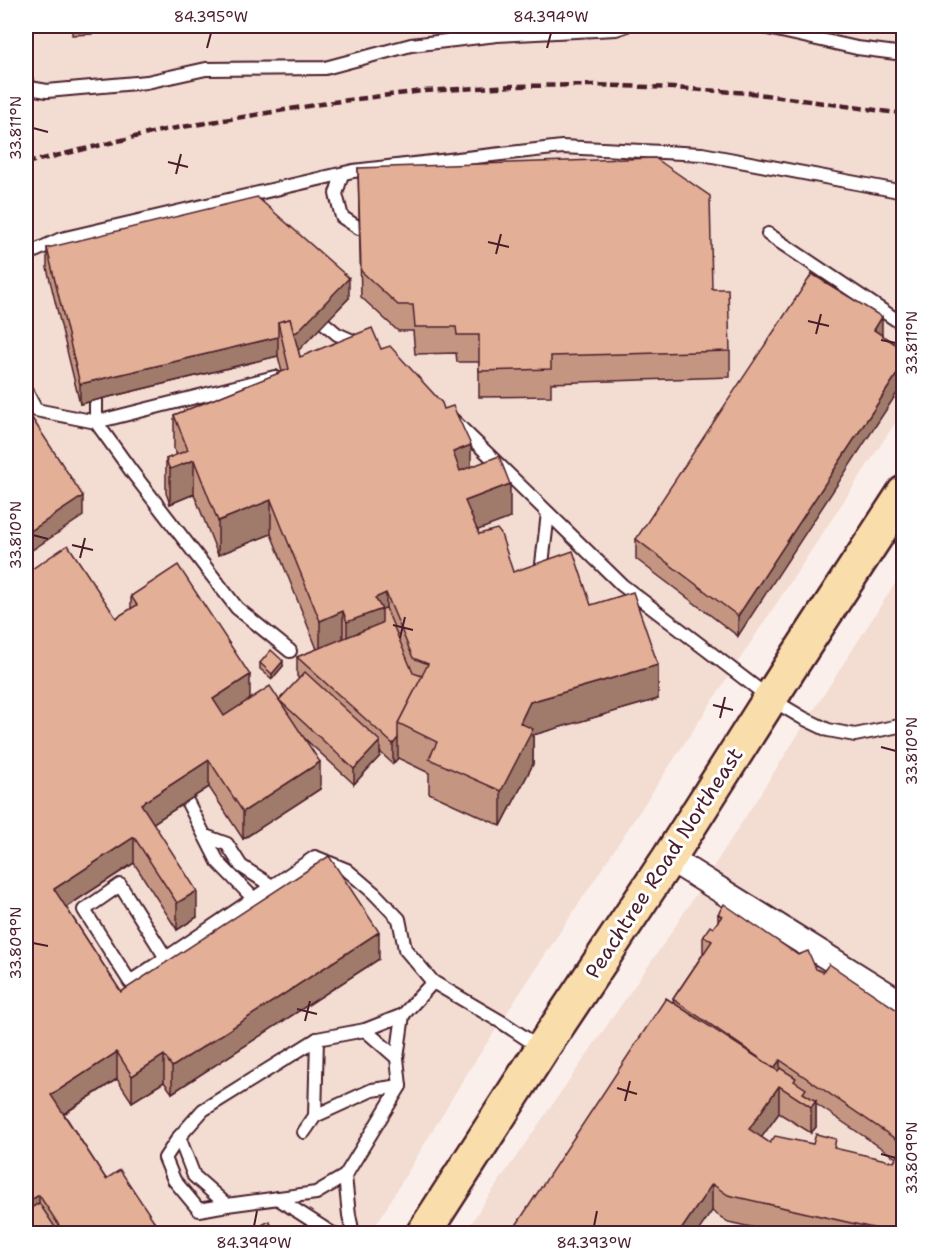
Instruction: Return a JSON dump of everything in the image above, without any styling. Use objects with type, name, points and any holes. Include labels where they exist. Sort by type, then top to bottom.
[{"type":"highway","name":"Peachtree Road Northeast","points":[[423,1233],[669,858],[903,493]]},
{"type":"street","points":[[669,858],[903,1005]]},
{"type":"lane","points":[[26,80],[30,88],[47,91],[147,82],[206,69],[325,68],[411,45],[497,35],[616,29],[626,26]]},
{"type":"lane","points":[[759,26],[857,48],[903,54]]},
{"type":"lane","points":[[26,255],[61,239],[353,171],[562,147],[702,154],[903,192]]},
{"type":"lane","points":[[342,174],[336,194],[342,217],[358,228]]},
{"type":"lane","points":[[768,234],[903,325]]},
{"type":"lane","points":[[324,323],[335,338],[374,351]]},
{"type":"lane","points":[[26,391],[36,410],[96,422],[282,375]]},
{"type":"lane","points":[[96,400],[96,422],[237,608],[290,651]]},
{"type":"lane","points":[[441,408],[622,585],[630,596],[771,699],[828,730],[855,735],[903,725]]},
{"type":"lane","points":[[548,513],[542,564],[555,591]]},
{"type":"lane","points":[[187,801],[218,861],[254,899]]},
{"type":"lane","points":[[205,836],[227,844],[241,866],[272,886]]},
{"type":"lane","points":[[166,958],[120,885],[84,910],[130,982],[166,958],[254,899],[315,857],[347,870],[399,919],[405,949],[433,982],[542,1049]]},
{"type":"lane","points":[[404,1015],[397,1058],[400,1086],[345,1176],[316,1192],[199,1210],[174,1180],[165,1158],[179,1137],[203,1110],[317,1039],[365,1030],[404,1015],[433,982]]},
{"type":"lane","points":[[365,1030],[397,1058]]},
{"type":"lane","points":[[315,1116],[317,1039]]},
{"type":"lane","points":[[304,1132],[315,1116],[372,1090],[400,1086]]},
{"type":"lane","points":[[179,1137],[194,1176],[227,1205]]},
{"type":"lane","points":[[345,1176],[353,1233]]},
{"type":"lane","points":[[277,1198],[333,1233]]},
{"type":"shaded area","points":[[26,26],[903,26],[903,411],[466,1075],[371,1233],[26,1233]]},
{"type":"shaded area","points":[[903,571],[903,1233],[465,1234],[669,936]]},
{"type":"building","points":[[655,158],[710,196],[712,289],[728,289],[730,351],[551,356],[551,369],[479,371],[479,335],[457,335],[456,327],[415,327],[413,305],[398,305],[361,271],[358,168]]},
{"type":"building","points":[[257,197],[349,278],[297,332],[294,333],[290,319],[278,322],[278,337],[80,384],[47,248]]},
{"type":"building","points":[[812,274],[882,317],[874,330],[903,349],[903,365],[738,616],[636,539]]},
{"type":"building","points":[[290,319],[300,357],[372,328],[381,349],[390,346],[442,403],[444,409],[453,406],[471,445],[453,452],[460,471],[499,456],[510,484],[465,501],[479,534],[497,529],[501,534],[513,572],[573,551],[591,605],[633,592],[658,665],[530,702],[520,723],[533,729],[501,791],[429,759],[437,742],[398,723],[428,664],[413,658],[386,593],[375,598],[382,609],[347,622],[343,611],[320,621],[271,500],[218,521],[194,460],[170,469],[168,465],[166,459],[188,450],[174,415],[289,369],[278,322]]},
{"type":"building","points":[[26,409],[83,496],[26,534]]},
{"type":"building","points":[[68,545],[116,618],[137,605],[131,596],[178,565],[250,675],[213,699],[224,716],[270,686],[320,762],[243,812],[209,760],[141,804],[197,891],[177,903],[134,837],[54,889],[121,992],[329,856],[379,932],[172,1067],[164,1055],[132,1076],[117,1052],[51,1095],[106,1179],[120,1170],[162,1233],[64,1233],[39,1195],[26,1203],[26,573]]},
{"type":"building","points":[[386,608],[413,673],[422,676],[398,723],[398,738],[393,744],[297,657],[382,623],[382,609]]},
{"type":"building","points":[[271,650],[283,661],[272,674],[260,663]]},
{"type":"building","points":[[305,672],[380,741],[354,769],[279,700]]},
{"type":"building","points":[[724,904],[798,955],[808,951],[816,969],[823,972],[829,964],[903,1014],[903,1144],[780,1060],[774,1068],[673,999],[712,941],[703,936],[710,926],[713,928],[722,916],[718,914]]},
{"type":"building","points":[[666,998],[778,1071],[780,1068],[796,1078],[794,1081],[806,1089],[803,1093],[816,1101],[811,1107],[779,1086],[749,1129],[770,1143],[775,1136],[813,1144],[816,1134],[836,1139],[834,1148],[894,1162],[903,1147],[903,1233],[728,1195],[712,1184],[679,1233],[511,1233]]},
{"type":"building","points":[[39,1203],[59,1233],[26,1233],[26,1211]]},
{"type":"building","points":[[269,1221],[276,1233],[248,1233]]},
{"type":"railway","points":[[26,163],[164,130],[333,102],[422,91],[513,86],[596,85],[673,88],[751,93],[904,114]]}]
